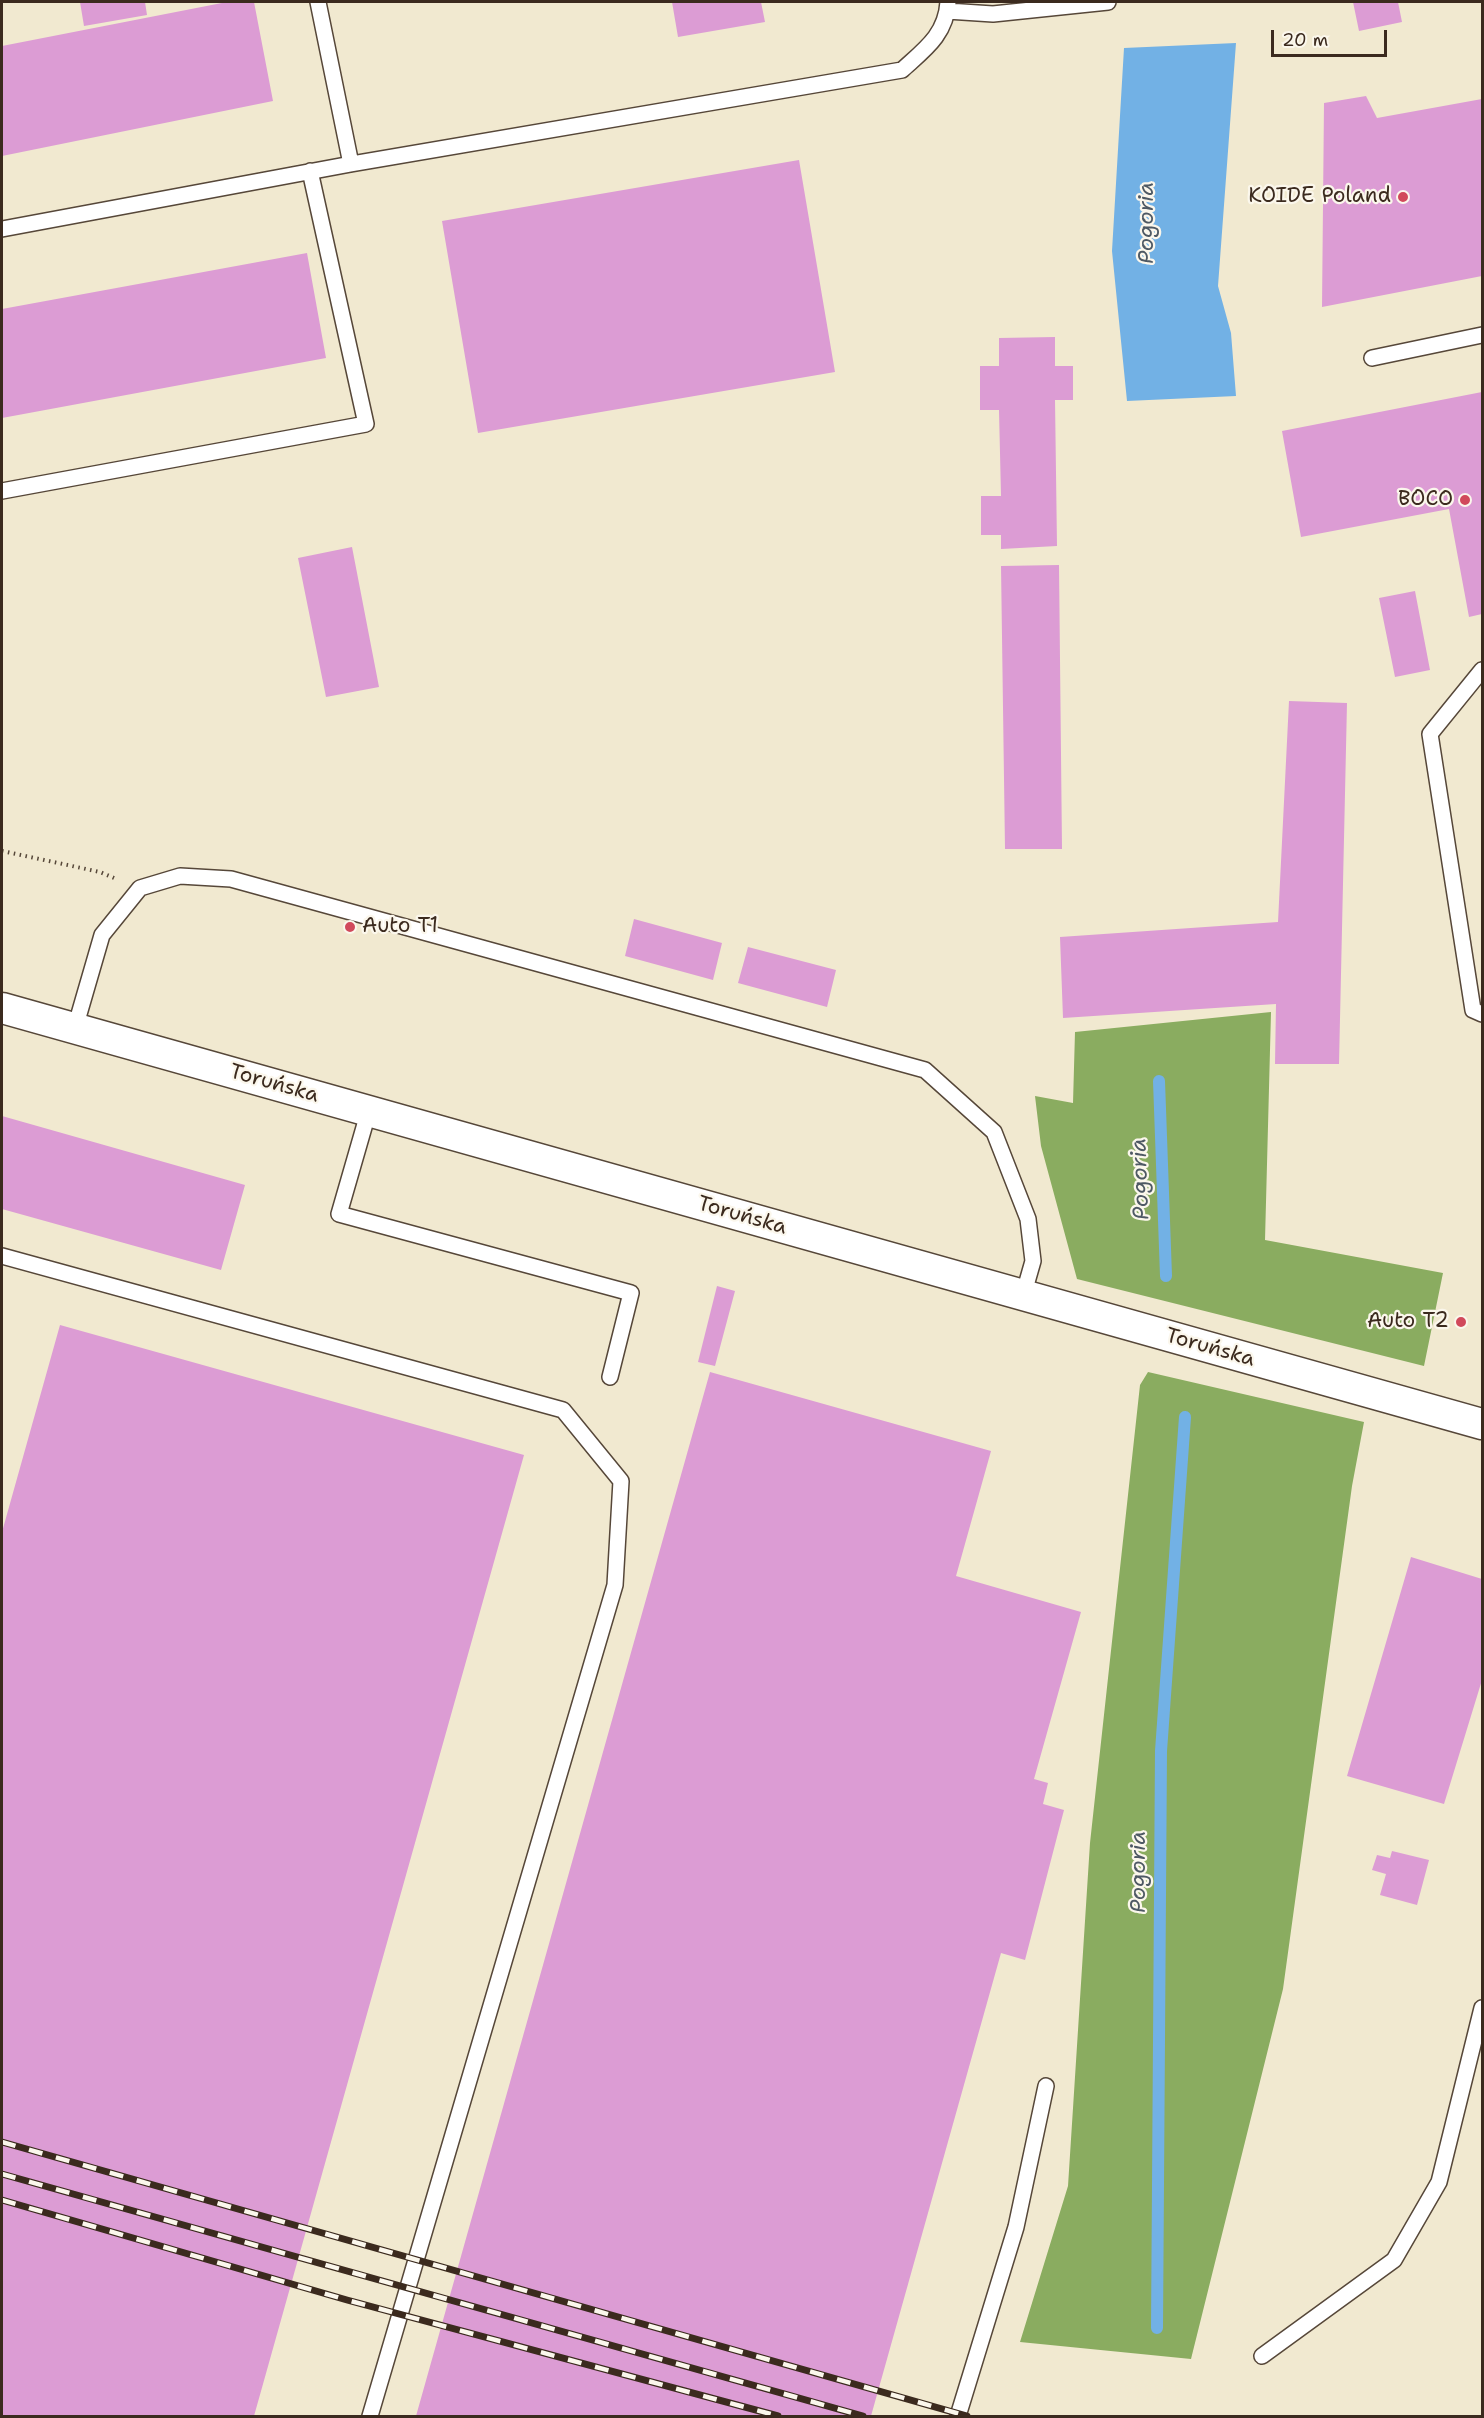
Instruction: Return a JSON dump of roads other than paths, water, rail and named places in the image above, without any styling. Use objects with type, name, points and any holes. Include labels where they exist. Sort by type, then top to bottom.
[{"type":"street","name":"Toruńska","points":[[2,1008],[1482,1424]]},
{"type":"lane","points":[[318,2],[351,164]]},
{"type":"lane","points":[[2,229],[310,171],[902,70],[934,42],[947,6],[993,14],[1108,2]]},
{"type":"lane","points":[[2,490],[366,424],[310,171]]},
{"type":"lane","points":[[1372,358],[1482,335]]},
{"type":"lane","points":[[1482,670],[1430,734],[1473,1010],[1482,1014]]},
{"type":"lane","points":[[75,1028],[102,935],[140,888],[180,876],[231,879],[925,1070],[994,1132],[1028,1219],[1033,1261],[1023,1296]]},
{"type":"lane","points":[[369,1110],[339,1214],[631,1293],[610,1377]]},
{"type":"lane","points":[[2,1256],[563,1410],[621,1481],[615,1585],[370,2416]]},
{"type":"lane","points":[[1262,2356],[1394,2260],[1439,2182],[1482,2008]]},
{"type":"lane","points":[[958,2416],[1016,2227],[1046,2086]]},
{"type":"water","points":[[1236,43],[1218,286],[1231,333],[1236,396],[1127,401],[1112,251],[1124,48]]},
{"type":"waterway","name":"Pogoria","points":[[1159,1081],[1166,1276]]},
{"type":"waterway","name":"Pogoria","points":[[1157,2328],[1161,1751],[1185,1417]]},
{"type":"railway","points":[[2,2142],[967,2416]]},
{"type":"railway","points":[[2,2174],[863,2416]]},
{"type":"railway","points":[[2,2200],[347,2300],[778,2416]]},
{"type":"place","name":"KOIDE Poland","points":[[1403,197]]},
{"type":"place","name":"BOCO","points":[[1465,500]]},
{"type":"place","name":"Auto T1","points":[[350,927]]},
{"type":"place","name":"Auto T2","points":[[1461,1322]]}]
